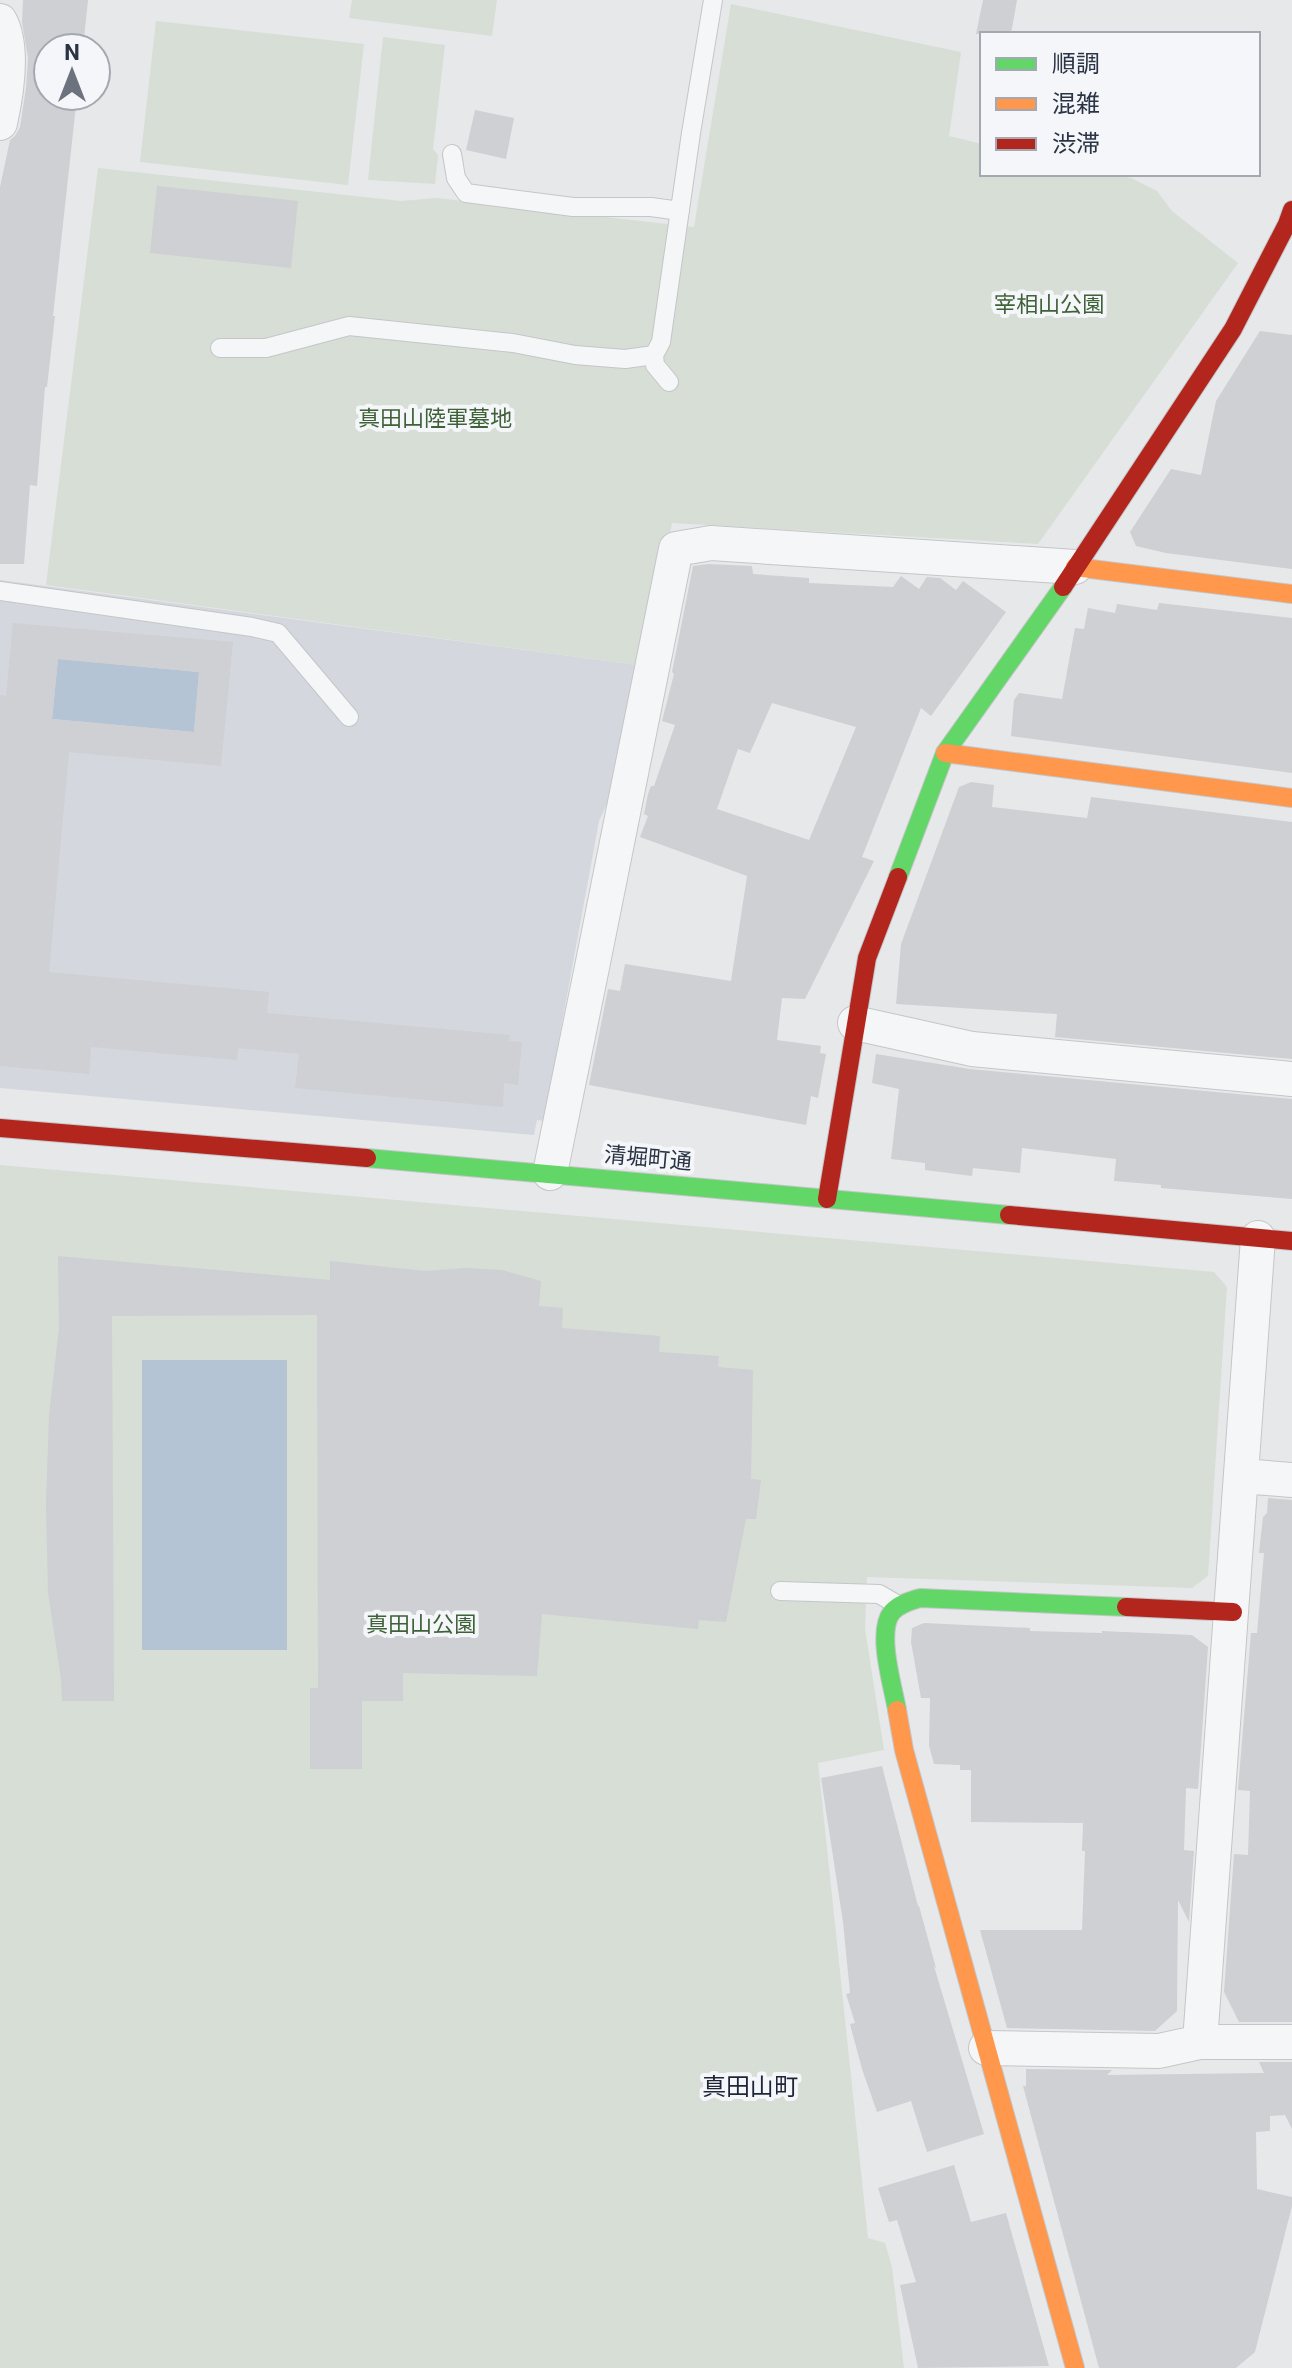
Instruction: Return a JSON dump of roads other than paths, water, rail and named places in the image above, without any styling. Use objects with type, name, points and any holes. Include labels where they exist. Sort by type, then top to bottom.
[{"type":"street","points":[[0,21],[7,49],[0,123]]},
{"type":"street","points":[[827,1199],[867,958],[945,753],[1056,598],[1233,329],[1290,220]]},
{"type":"street","points":[[550,1173],[676,549],[711,543],[1075,567],[1292,594]]},
{"type":"street","points":[[945,753],[1292,798]]},
{"type":"street","points":[[855,1023],[972,1049],[1292,1079]]},
{"type":"street","name":"清堀町通","points":[[0,1128],[550,1173],[1292,1241]]},
{"type":"street","points":[[1200,2042],[1258,1238]]},
{"type":"street","points":[[1242,1476],[1292,1480]]},
{"type":"street","points":[[1075,2368],[904,1750],[884,1633],[888,1616],[900,1605],[920,1598],[1233,1612]]},
{"type":"street","points":[[986,2048],[1159,2051],[1200,2042],[1292,2042]]},
{"type":"lane","points":[[669,382],[659,371],[654,355],[661,342],[713,0]]},
{"type":"lane","points":[[452,154],[456,178],[466,193],[573,207],[651,207],[680,211]]},
{"type":"lane","points":[[220,348],[266,348],[349,326],[502,342],[575,355],[625,359],[654,355]]},
{"type":"lane","points":[[0,591],[278,633],[349,717]]},
{"type":"lane","points":[[780,1591],[879,1594],[900,1605]]},
{"type":"water","points":[[58,659],[199,672],[194,732],[52,719]]},
{"type":"water","points":[[142,1360],[287,1360],[287,1650],[142,1650]]},
{"type":"district","name":"真田山町","points":[[750,2087]]},
{"type":"park label","name":"宰相山公園","points":[[1049,304]]},
{"type":"park label","name":"真田山陸軍墓地","points":[[435,418]]},
{"type":"park label","name":"真田山公園","points":[[421,1624]]}]
